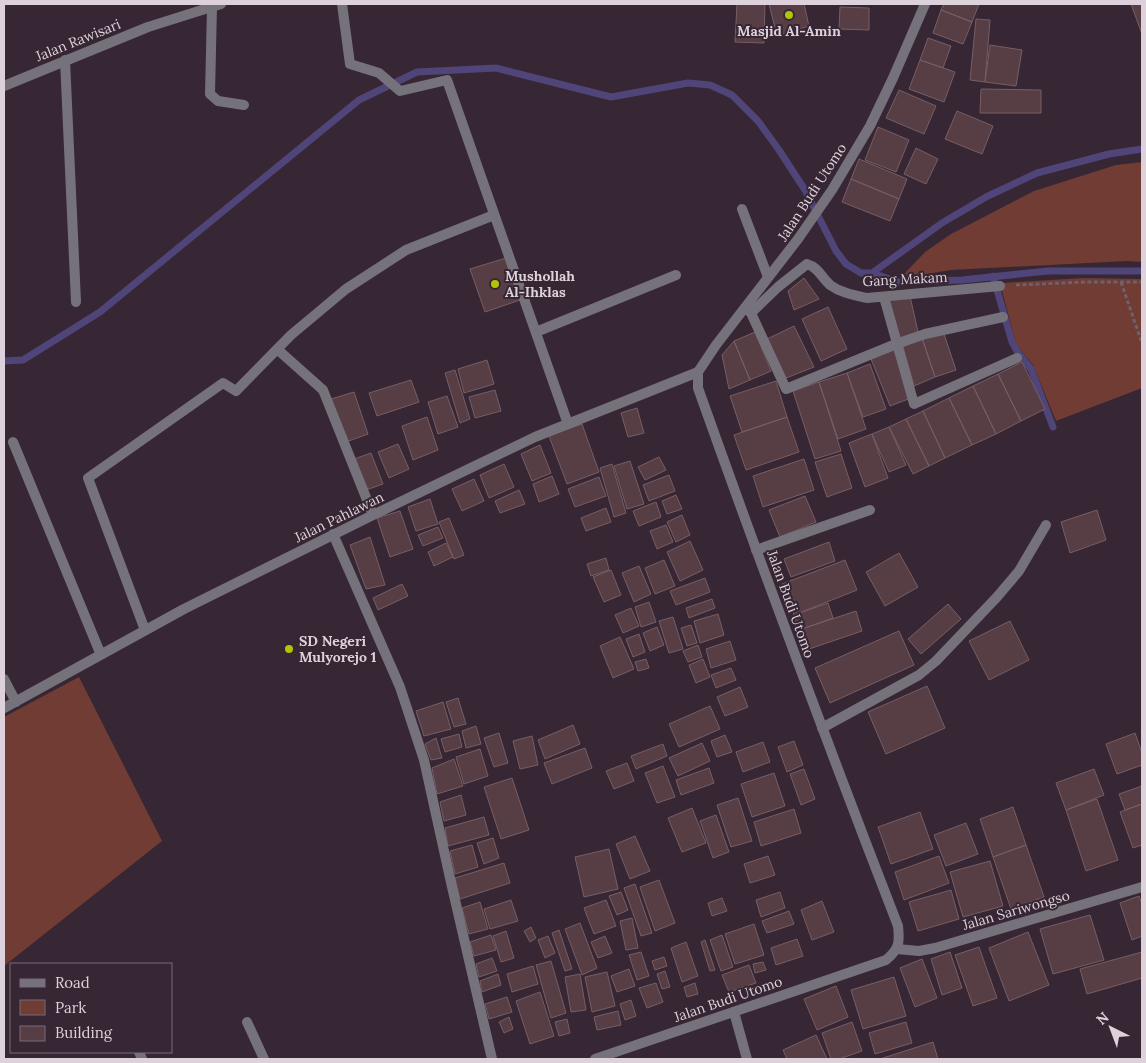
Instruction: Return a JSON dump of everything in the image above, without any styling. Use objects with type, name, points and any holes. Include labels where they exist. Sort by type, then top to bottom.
[{"type":"street","points":[[342,4],[350,64],[378,73],[400,91],[447,80],[568,424]]},
{"type":"street","name":"Jalan Budi Utomo","points":[[595,1059],[886,960],[897,949],[900,938],[898,926],[756,550],[698,388],[698,372],[748,310],[768,277],[798,239],[832,190],[870,126],[901,61],[925,4]]},
{"type":"street","points":[[216,5],[210,94],[218,101],[244,105]]},
{"type":"street","name":"Jalan Rawisari","points":[[4,86],[148,27],[216,5]]},
{"type":"street","points":[[65,60],[76,302]]},
{"type":"street","points":[[742,209],[768,277]]},
{"type":"street","points":[[145,630],[88,478],[223,383],[236,391],[291,336],[346,289],[406,250],[494,215]]},
{"type":"street","name":"Gang Makam","points":[[748,310],[807,264],[812,265],[830,284],[846,294],[867,298],[997,286]]},
{"type":"street","points":[[536,332],[676,275]]},
{"type":"street","points":[[884,297],[914,404],[1017,358]]},
{"type":"street","points":[[748,310],[786,389],[925,334],[1003,317]]},
{"type":"street","points":[[277,350],[323,390],[373,515]]},
{"type":"street","name":"Jalan Pahlawan","points":[[4,708],[184,609],[373,515],[535,437],[698,372]]},
{"type":"street","points":[[13,442],[101,655]]},
{"type":"street","points":[[756,550],[870,510]]},
{"type":"street","points":[[822,728],[919,675],[936,661],[997,597],[1018,571],[1046,525]]},
{"type":"street","points":[[334,534],[400,687],[424,760],[492,1059]]},
{"type":"street","points":[[4,679],[16,702]]},
{"type":"street","name":"Jalan Sariwongso","points":[[897,949],[919,951],[935,948],[1142,887]]},
{"type":"street","points":[[734,1012],[747,1059]]},
{"type":"street","points":[[247,1022],[264,1059]]},
{"type":"path","points":[[1121,282],[1142,343]]},
{"type":"path","points":[[997,286],[1142,282]]},
{"type":"green space","points":[[1142,162],[1142,262],[1127,261],[951,270],[908,277],[905,273],[925,252],[951,234],[1034,191],[1116,165]]},
{"type":"green space","points":[[1084,278],[1142,279],[1142,388],[1056,421],[1033,365],[1016,344],[1000,283]]},
{"type":"green space","points":[[79,677],[162,841],[4,966],[4,717]]},
{"type":"building","points":[[737,4],[765,4],[764,43],[735,42]]},
{"type":"building","name":"Masjid Al-Amin","points":[[769,4],[804,4],[809,26],[777,36]]},
{"type":"building","points":[[944,4],[979,4],[972,22],[941,10]]},
{"type":"building","points":[[1131,4],[1142,4],[1142,34]]},
{"type":"building","points":[[840,7],[869,8],[869,30],[839,29]]},
{"type":"building","points":[[941,10],[972,22],[963,44],[933,33]]},
{"type":"building","points":[[976,19],[990,20],[985,82],[970,80]]},
{"type":"building","points":[[928,38],[951,46],[943,68],[920,60]]},
{"type":"building","points":[[990,45],[1022,50],[1016,86],[985,82]]},
{"type":"building","points":[[920,60],[955,72],[944,102],[909,89]]},
{"type":"building","points":[[981,89],[1041,90],[1041,113],[980,113]]},
{"type":"building","points":[[899,90],[936,106],[924,134],[886,118]]},
{"type":"building","points":[[957,111],[993,126],[982,154],[945,139]]},
{"type":"building","points":[[878,127],[909,140],[896,172],[865,160]]},
{"type":"building","points":[[916,148],[938,159],[926,184],[904,174]]},
{"type":"building","points":[[859,159],[907,179],[899,199],[851,179]]},
{"type":"building","points":[[851,179],[899,199],[890,221],[842,202]]},
{"type":"building","name":"Mushollah Al-Ihklas","points":[[506,258],[520,300],[485,312],[470,269]]},
{"type":"building","points":[[804,278],[819,299],[794,310],[788,291]]},
{"type":"building","points":[[910,296],[918,332],[899,339],[887,300]]},
{"type":"building","points":[[828,307],[847,349],[821,361],[802,319]]},
{"type":"building","points":[[794,326],[814,367],[786,378],[767,339]]},
{"type":"building","points":[[755,332],[771,371],[750,380],[734,341]]},
{"type":"building","points":[[944,334],[956,370],[935,377],[922,338]]},
{"type":"building","points":[[922,338],[935,377],[914,386],[903,347]]},
{"type":"building","points":[[734,341],[750,380],[729,389],[722,355]]},
{"type":"building","points":[[894,350],[911,398],[890,406],[871,359]]},
{"type":"building","points":[[487,360],[494,384],[464,393],[458,369]]},
{"type":"building","points":[[1022,362],[1045,409],[1021,421],[998,374]]},
{"type":"building","points":[[870,364],[886,409],[863,417],[847,373]]},
{"type":"building","points":[[455,370],[470,419],[460,423],[445,373]]},
{"type":"building","points":[[847,373],[866,429],[838,439],[819,382]]},
{"type":"building","points":[[998,374],[1021,421],[996,434],[973,386]]},
{"type":"building","points":[[411,380],[419,402],[377,416],[369,393]]},
{"type":"building","points":[[776,381],[787,417],[742,432],[730,396]]},
{"type":"building","points":[[819,382],[841,451],[815,459],[793,391]]},
{"type":"building","points":[[973,386],[996,434],[972,445],[949,398]]},
{"type":"building","points":[[495,390],[501,411],[475,418],[469,397]]},
{"type":"building","points":[[354,392],[368,434],[346,442],[331,399]]},
{"type":"building","points":[[447,396],[458,427],[438,434],[428,402]]},
{"type":"building","points":[[949,398],[972,445],[945,458],[923,411]]},
{"type":"building","points":[[637,408],[644,433],[628,437],[621,413]]},
{"type":"building","points":[[923,411],[945,458],[929,466],[906,419]]},
{"type":"building","points":[[427,417],[438,450],[413,460],[402,426]]},
{"type":"building","points":[[787,417],[799,452],[746,470],[734,435]]},
{"type":"building","points":[[906,419],[929,466],[913,474],[889,427]]},
{"type":"building","points":[[582,424],[599,472],[567,484],[549,436]]},
{"type":"building","points":[[889,427],[906,465],[889,472],[872,434]]},
{"type":"building","points":[[872,434],[888,478],[865,487],[849,443]]},
{"type":"building","points":[[398,444],[409,469],[389,478],[378,452]]},
{"type":"building","points":[[540,445],[551,473],[532,481],[521,454]]},
{"type":"building","points":[[371,453],[383,484],[366,490],[354,459]]},
{"type":"building","points":[[841,454],[852,488],[827,497],[815,462]]},
{"type":"building","points":[[659,457],[666,470],[645,480],[638,467]]},
{"type":"building","points":[[804,459],[814,490],[763,507],[753,476]]},
{"type":"building","points":[[630,461],[644,504],[627,509],[614,466]]},
{"type":"building","points":[[504,464],[514,487],[489,498],[480,475]]},
{"type":"building","points":[[612,464],[626,513],[614,517],[600,468]]},
{"type":"building","points":[[669,475],[675,491],[649,501],[643,485]]},
{"type":"building","points":[[552,476],[559,494],[539,502],[533,484]]},
{"type":"building","points":[[599,477],[606,496],[575,507],[568,489]]},
{"type":"building","points":[[474,479],[484,501],[462,511],[452,489]]},
{"type":"building","points":[[519,490],[525,504],[500,513],[495,501]]},
{"type":"building","points":[[676,495],[682,509],[667,514],[662,501]]},
{"type":"building","points":[[805,496],[816,522],[780,537],[769,510]]},
{"type":"building","points":[[430,499],[438,524],[416,531],[408,507]]},
{"type":"building","points":[[656,502],[661,517],[639,526],[633,511]]},
{"type":"building","points":[[606,508],[611,522],[586,531],[581,518]]},
{"type":"building","points":[[1097,510],[1106,540],[1070,553],[1061,522]]},
{"type":"building","points":[[400,511],[413,549],[390,557],[377,518]]},
{"type":"building","points":[[682,515],[690,535],[676,542],[667,522]]},
{"type":"building","points":[[449,518],[464,555],[454,559],[439,522]]},
{"type":"building","points":[[666,525],[673,542],[657,549],[650,531]]},
{"type":"building","points":[[438,527],[443,538],[423,546],[418,535]]},
{"type":"building","points":[[370,537],[385,585],[366,589],[350,545]]},
{"type":"building","points":[[690,541],[703,570],[680,581],[667,552]]},
{"type":"building","points":[[829,542],[835,561],[791,577],[784,559]]},
{"type":"building","points":[[446,543],[453,557],[434,566],[428,552]]},
{"type":"building","points":[[899,553],[918,587],[885,606],[866,572]]},
{"type":"building","points":[[606,558],[609,570],[591,576],[587,564]]},
{"type":"building","points":[[664,560],[675,586],[655,594],[645,568]]},
{"type":"building","points":[[845,560],[857,590],[794,615],[782,584]]},
{"type":"building","points":[[639,566],[651,594],[634,602],[622,573]]},
{"type":"building","points":[[611,570],[621,595],[604,602],[593,577]]},
{"type":"building","points":[[705,578],[710,592],[676,605],[670,591]]},
{"type":"building","points":[[402,584],[408,596],[378,610],[373,598]]},
{"type":"building","points":[[712,599],[715,608],[689,618],[686,608]]},
{"type":"building","points":[[649,602],[656,622],[641,627],[635,607]]},
{"type":"building","points":[[828,603],[833,618],[799,630],[794,615]]},
{"type":"building","points":[[948,604],[961,619],[921,654],[908,639]]},
{"type":"building","points":[[631,608],[639,626],[623,633],[615,615]]},
{"type":"building","points":[[856,611],[862,631],[806,650],[799,630]]},
{"type":"building","points":[[718,614],[724,635],[700,643],[694,621]]},
{"type":"building","points":[[673,617],[683,649],[669,653],[659,621]]},
{"type":"building","points":[[1010,621],[1029,660],[989,680],[969,641]]},
{"type":"building","points":[[691,625],[697,643],[687,646],[681,628]]},
{"type":"building","points":[[657,627],[664,645],[650,651],[643,633]]},
{"type":"building","points":[[899,631],[914,665],[830,703],[815,668]]},
{"type":"building","points":[[639,634],[645,652],[633,657],[626,639]]},
{"type":"building","points":[[620,637],[634,669],[613,678],[600,646]]},
{"type":"building","points":[[730,641],[736,660],[711,668],[706,649]]},
{"type":"building","points":[[698,645],[702,657],[688,662],[683,651]]},
{"type":"building","points":[[646,659],[649,668],[638,671],[635,662]]},
{"type":"building","points":[[703,659],[710,677],[696,683],[689,665]]},
{"type":"building","points":[[731,668],[736,680],[716,688],[711,675]]},
{"type":"building","points":[[927,686],[945,728],[886,754],[868,712]]},
{"type":"building","points":[[740,687],[748,707],[725,716],[717,697]]},
{"type":"building","points":[[458,698],[466,724],[454,727],[446,702]]},
{"type":"building","points":[[443,702],[451,729],[424,736],[416,711]]},
{"type":"building","points":[[710,706],[720,729],[679,747],[669,724]]},
{"type":"building","points":[[573,725],[580,744],[545,759],[538,740]]},
{"type":"building","points":[[476,726],[481,744],[466,748],[462,731]]},
{"type":"building","points":[[499,733],[508,763],[494,767],[484,738]]},
{"type":"building","points":[[1135,733],[1142,753],[1142,765],[1117,774],[1106,744]]},
{"type":"building","points":[[459,734],[462,747],[445,752],[441,739]]},
{"type":"building","points":[[725,735],[732,752],[717,757],[711,741]]},
{"type":"building","points":[[532,736],[538,765],[520,769],[513,741]]},
{"type":"building","points":[[436,738],[442,758],[431,760],[425,744]]},
{"type":"building","points":[[794,741],[803,765],[787,772],[778,747]]},
{"type":"building","points":[[763,742],[770,762],[743,772],[736,752]]},
{"type":"building","points":[[702,743],[710,761],[678,776],[669,758]]},
{"type":"building","points":[[663,744],[667,756],[636,769],[631,756]]},
{"type":"building","points":[[585,748],[592,768],[552,784],[544,763]]},
{"type":"building","points":[[480,749],[488,776],[464,784],[456,757]]},
{"type":"building","points":[[454,759],[463,786],[437,794],[432,768]]},
{"type":"building","points":[[627,763],[634,781],[614,789],[606,771]]},
{"type":"building","points":[[663,766],[675,797],[657,803],[645,773]]},
{"type":"building","points":[[709,768],[714,783],[681,795],[676,780]]},
{"type":"building","points":[[804,769],[815,799],[801,805],[790,774]]},
{"type":"building","points":[[1094,769],[1104,795],[1066,810],[1056,783]]},
{"type":"building","points":[[774,773],[785,806],[752,817],[741,784]]},
{"type":"building","points":[[512,778],[529,830],[501,839],[484,787]]},
{"type":"building","points":[[1142,786],[1142,804],[1125,810],[1119,794]]},
{"type":"building","points":[[461,795],[466,815],[444,821],[440,802]]},
{"type":"building","points":[[738,798],[752,841],[731,847],[717,805]]},
{"type":"building","points":[[1097,799],[1118,860],[1086,871],[1066,810]]},
{"type":"building","points":[[1142,804],[1142,845],[1133,848],[1120,812]]},
{"type":"building","points":[[1013,807],[1026,845],[993,857],[980,819]]},
{"type":"building","points":[[692,808],[706,843],[682,852],[668,818]]},
{"type":"building","points":[[794,809],[801,833],[761,846],[754,822]]},
{"type":"building","points":[[920,812],[933,849],[891,864],[878,827]]},
{"type":"building","points":[[716,815],[729,852],[713,858],[700,821]]},
{"type":"building","points":[[484,817],[489,835],[448,846],[445,828]]},
{"type":"building","points":[[966,823],[978,854],[946,866],[934,835]]},
{"type":"building","points":[[635,836],[650,871],[630,879],[616,844]]},
{"type":"building","points":[[493,838],[499,858],[484,864],[477,843]]},
{"type":"building","points":[[472,845],[478,867],[455,874],[450,851]]},
{"type":"building","points":[[1026,845],[1044,897],[1011,909],[993,857]]},
{"type":"building","points":[[609,849],[618,889],[584,897],[575,857]]},
{"type":"building","points":[[768,856],[775,875],[750,883],[744,864]]},
{"type":"building","points":[[939,856],[949,883],[904,900],[895,872]]},
{"type":"building","points":[[990,861],[1003,906],[963,917],[950,872]]},
{"type":"building","points":[[504,863],[510,883],[460,899],[455,878]]},
{"type":"building","points":[[659,880],[675,923],[655,931],[640,887]]},
{"type":"building","points":[[635,884],[652,933],[641,936],[624,888]]},
{"type":"building","points":[[951,890],[959,919],[918,931],[909,902]]},
{"type":"building","points":[[621,892],[628,910],[617,915],[609,896]]},
{"type":"building","points":[[780,892],[785,908],[761,917],[756,900]]},
{"type":"building","points":[[1139,896],[1142,904],[1142,936],[1132,940],[1120,903]]},
{"type":"building","points":[[722,898],[727,911],[712,916],[708,903]]},
{"type":"building","points":[[511,900],[518,921],[490,929],[484,909]]},
{"type":"building","points":[[606,900],[616,926],[594,934],[584,908]]},
{"type":"building","points":[[822,901],[834,932],[812,940],[801,910]]},
{"type":"building","points":[[480,902],[488,929],[469,934],[462,908]]},
{"type":"building","points":[[789,911],[794,924],[767,933],[762,921]]},
{"type":"building","points":[[1090,915],[1104,960],[1053,974],[1040,929]]},
{"type":"building","points":[[632,918],[638,948],[626,950],[620,921]]},
{"type":"building","points":[[580,923],[597,968],[582,975],[565,929]]},
{"type":"building","points":[[754,924],[764,955],[735,964],[725,934]]},
{"type":"building","points":[[531,927],[536,938],[530,942],[524,931]]},
{"type":"building","points":[[559,930],[572,969],[565,971],[552,933]]},
{"type":"building","points":[[506,931],[514,958],[501,962],[493,936]]},
{"type":"building","points":[[1028,932],[1049,985],[1009,1001],[989,948]]},
{"type":"building","points":[[491,935],[496,950],[474,956],[470,942]]},
{"type":"building","points":[[722,935],[733,967],[721,971],[710,940]]},
{"type":"building","points":[[548,936],[555,953],[545,958],[538,940]]},
{"type":"building","points":[[605,936],[612,953],[598,958],[591,942]]},
{"type":"building","points":[[797,939],[803,956],[776,965],[771,948]]},
{"type":"building","points":[[705,940],[715,970],[710,971],[701,942]]},
{"type":"building","points":[[686,942],[698,976],[682,982],[671,948]]},
{"type":"building","points":[[979,947],[997,998],[973,1006],[955,955]]},
{"type":"building","points":[[641,952],[649,976],[637,980],[629,955]]},
{"type":"building","points":[[950,952],[962,988],[942,995],[931,959]]},
{"type":"building","points":[[1142,952],[1142,978],[1087,994],[1080,969]]},
{"type":"building","points":[[664,957],[667,966],[655,970],[652,961]]},
{"type":"building","points":[[492,958],[497,971],[479,977],[476,964]]},
{"type":"building","points":[[922,959],[937,998],[915,1007],[900,968]]},
{"type":"building","points":[[551,961],[566,1013],[551,1018],[536,965]]},
{"type":"building","points":[[763,962],[766,970],[755,973],[753,964]]},
{"type":"building","points":[[749,965],[756,983],[729,992],[722,975]]},
{"type":"building","points":[[533,966],[538,984],[512,992],[507,974]]},
{"type":"building","points":[[629,969],[635,986],[617,992],[611,976]]},
{"type":"building","points":[[665,971],[670,987],[662,989],[657,974]]},
{"type":"building","points":[[607,972],[615,1006],[592,1012],[585,977]]},
{"type":"building","points":[[498,974],[501,985],[482,992],[480,981]]},
{"type":"building","points":[[580,974],[586,1010],[571,1012],[565,977]]},
{"type":"building","points":[[894,977],[906,1016],[863,1029],[851,990]]},
{"type":"building","points":[[656,983],[663,1002],[647,1008],[639,988]]},
{"type":"building","points":[[695,983],[698,994],[687,997],[684,987]]},
{"type":"building","points":[[836,986],[848,1017],[817,1030],[804,999]]},
{"type":"building","points":[[540,992],[554,1036],[530,1044],[516,1001]]},
{"type":"building","points":[[507,997],[512,1012],[489,1019],[485,1004]]},
{"type":"building","points":[[631,1000],[636,1016],[625,1020],[620,1004]]},
{"type":"building","points":[[618,1011],[621,1025],[597,1030],[594,1017]]},
{"type":"building","points":[[509,1017],[513,1029],[504,1033],[499,1022]]},
{"type":"building","points":[[567,1019],[570,1033],[559,1036],[555,1022]]},
{"type":"building","points":[[852,1022],[862,1051],[839,1059],[831,1059],[822,1033]]},
{"type":"building","points":[[906,1022],[912,1043],[875,1054],[869,1033]]},
{"type":"building","points":[[816,1035],[827,1059],[787,1059],[783,1050]]},
{"type":"building","points":[[933,1042],[938,1059],[880,1059]]},
{"type":"waterway","points":[[4,361],[23,360],[100,312],[359,100],[417,72],[496,68],[611,97],[688,83],[710,85],[732,95],[758,121],[805,190],[836,251],[846,264],[861,273],[872,273],[899,282],[962,280],[1048,271],[1142,271]]},
{"type":"waterway","points":[[872,273],[942,223],[986,197],[1037,173],[1109,154],[1142,149]]},
{"type":"waterway","points":[[993,276],[1012,342],[1031,369],[1053,427]]},
{"type":"place","name":"Masjid Al-Amin","points":[[789,15]]},
{"type":"place","name":"Mushollah Al-Ihklas","points":[[495,284]]},
{"type":"place","name":"SD Negeri Mulyorejo 1","points":[[289,649]]}]
